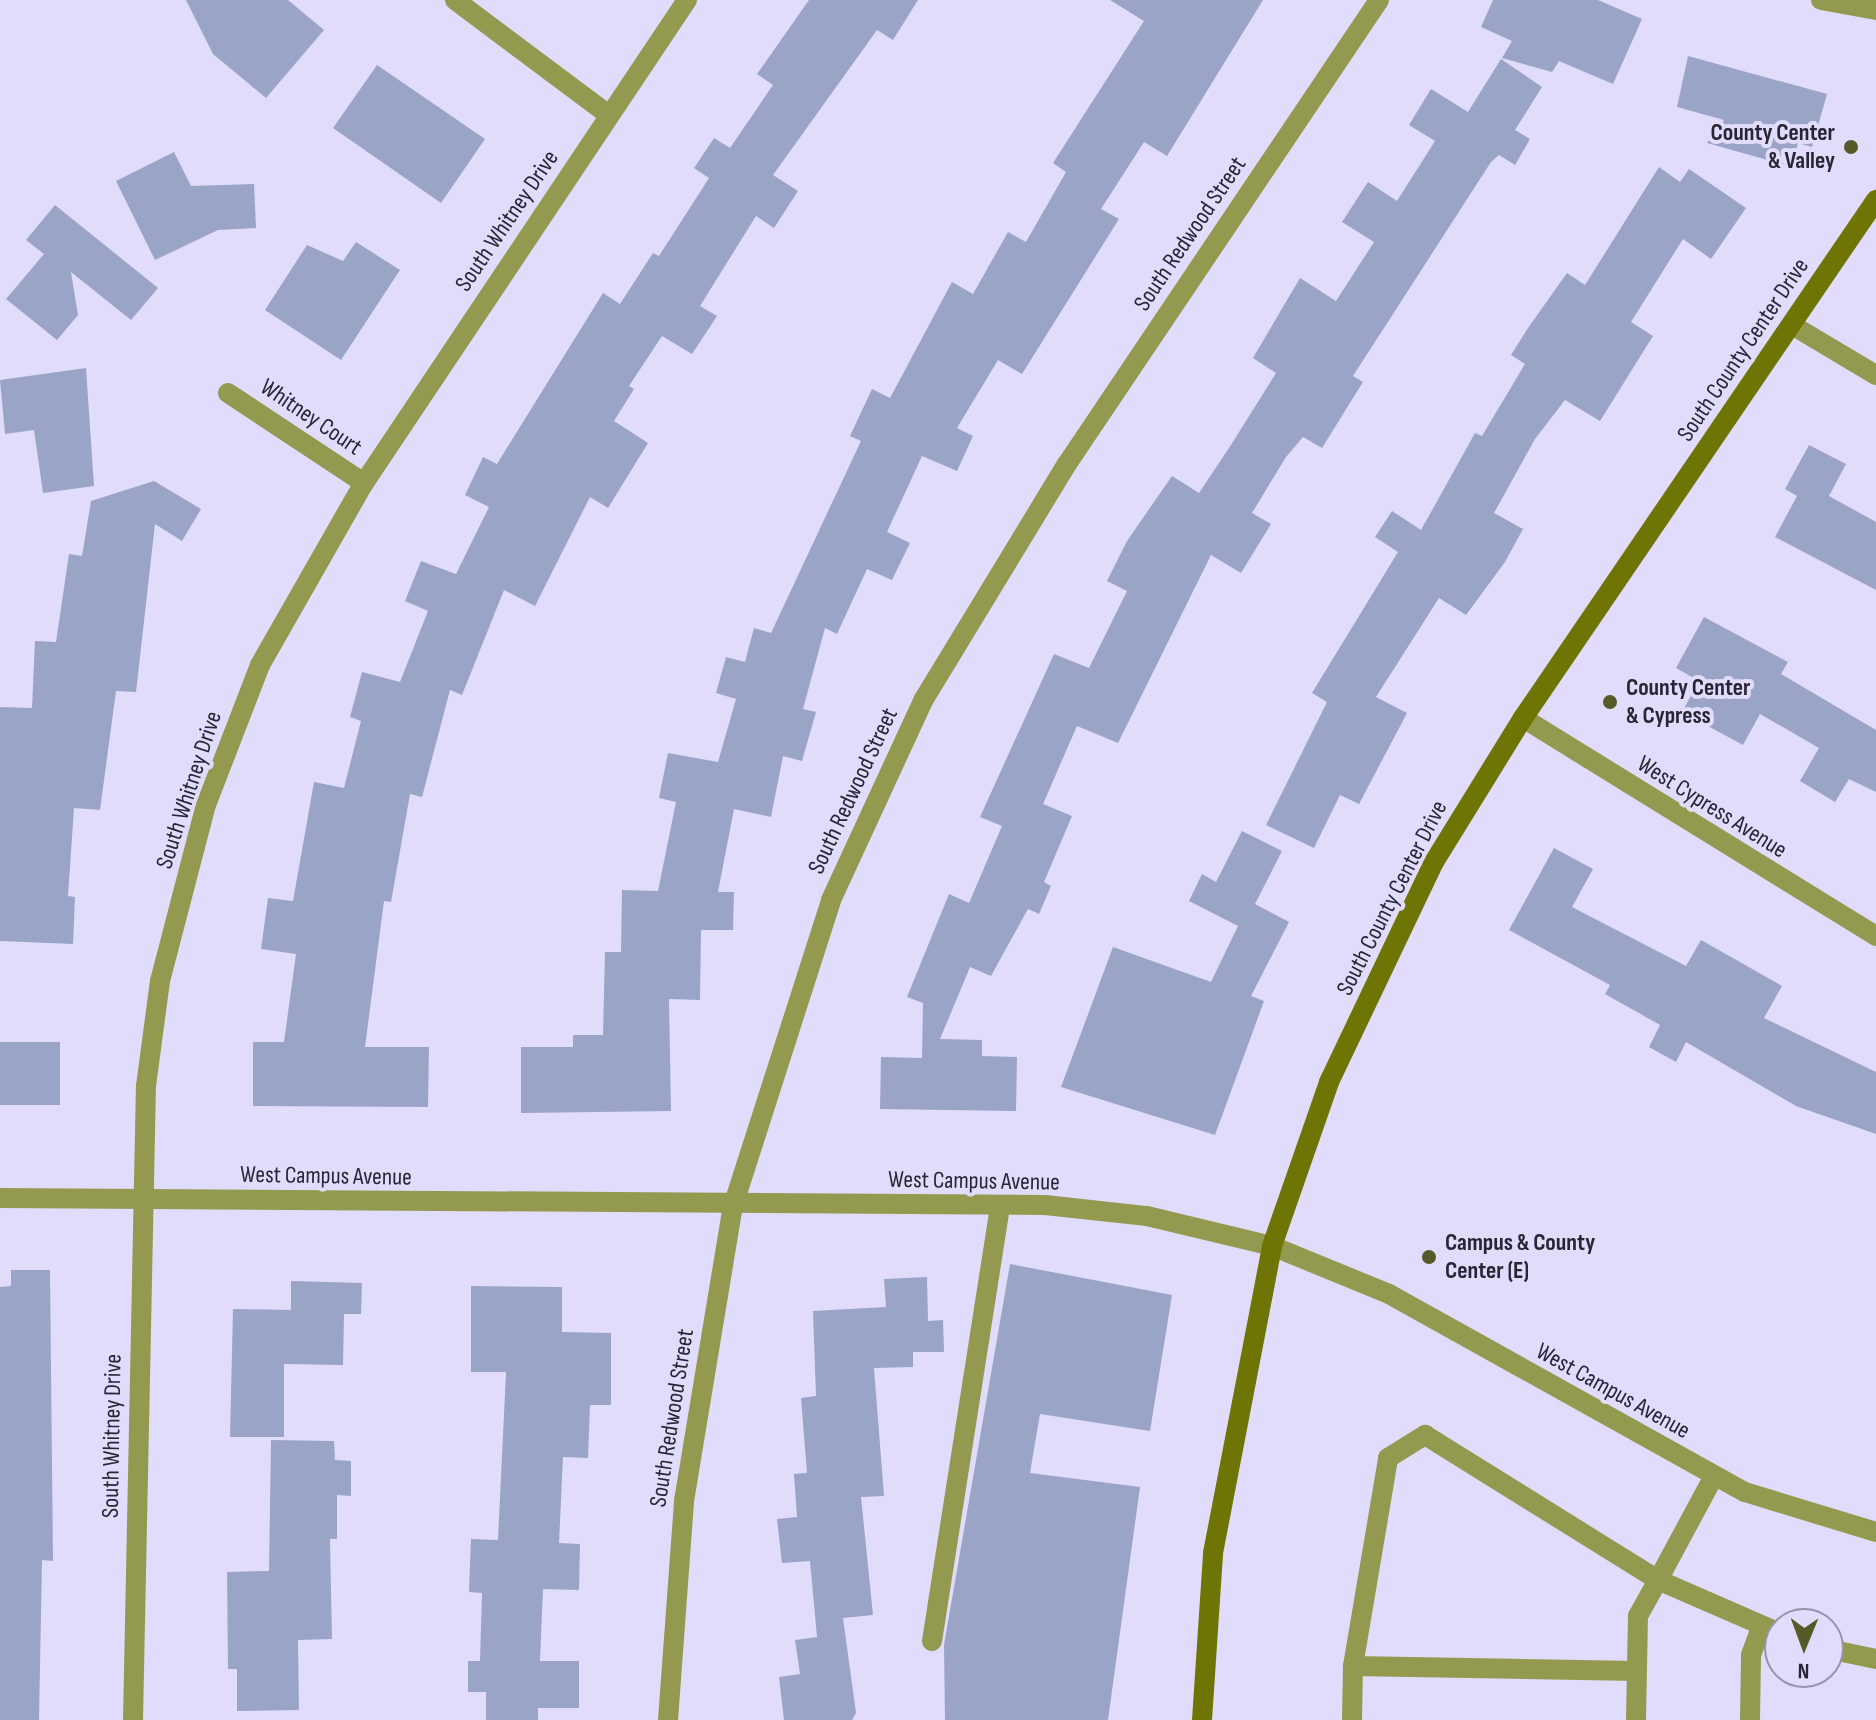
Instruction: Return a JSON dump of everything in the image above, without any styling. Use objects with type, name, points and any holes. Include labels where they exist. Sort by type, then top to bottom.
[{"type":"street","points":[[455,0],[609,115]]},
{"type":"street","name":"South Whitney Drive","points":[[133,1720],[142,1200],[160,981],[206,805],[260,665],[364,483],[687,0]]},
{"type":"street","name":"South Redwood Street","points":[[668,1720],[684,1501],[733,1206],[831,900],[924,699],[1067,464],[1379,0]]},
{"type":"street","points":[[1821,0],[1876,10]]},
{"type":"street","name":"South County Center Drive","points":[[1202,1720],[1213,1553],[1272,1246],[1335,1069],[1434,862],[1523,718],[1876,200]]},
{"type":"street","points":[[1792,325],[1876,375]]},
{"type":"street","name":"Whitney Court","points":[[228,393],[364,483]]},
{"type":"street","name":"West Cypress Avenue","points":[[1523,718],[1876,936]]},
{"type":"street","name":"West Campus Avenue","points":[[0,1198],[733,1206],[1000,1205],[1147,1216],[1272,1246],[1389,1294],[1714,1476],[1876,1532]]},
{"type":"street","points":[[932,1641],[1000,1205]]},
{"type":"street","points":[[1352,1720],[1353,1666],[1388,1458],[1425,1435],[1658,1580],[1764,1627]]},
{"type":"street","points":[[1636,1720],[1638,1616],[1714,1476]]},
{"type":"street","points":[[1750,1720],[1751,1655],[1764,1639]]},
{"type":"street","points":[[1844,1652],[1876,1659]]},
{"type":"street","points":[[1353,1666],[1636,1671]]},
{"type":"building","points":[[186,0],[288,0],[324,30],[266,98],[213,54]]},
{"type":"building","points":[[809,0],[918,0],[893,40],[877,30],[773,175],[798,191],[774,228],[756,216],[700,306],[717,316],[692,354],[662,336],[629,386],[634,389],[614,421],[648,443],[608,508],[590,497],[535,606],[504,590],[462,695],[450,690],[422,797],[410,794],[391,902],[384,901],[365,1047],[429,1047],[428,1107],[253,1106],[253,1042],[284,1042],[296,954],[261,949],[268,898],[293,901],[314,782],[344,788],[361,721],[350,717],[362,672],[400,682],[428,611],[405,601],[421,561],[456,574],[489,507],[465,495],[483,457],[497,464],[603,293],[620,304],[653,253],[659,256],[709,178],[694,168],[714,138],[730,148],[773,85],[757,74]]},
{"type":"building","points":[[1110,0],[1263,0],[1167,156],[1144,142],[1101,209],[1119,219],[1022,374],[998,360],[957,428],[973,436],[957,471],[922,456],[887,532],[910,543],[892,580],[867,569],[837,634],[825,628],[803,709],[816,712],[802,761],[783,756],[771,817],[734,809],[718,892],[734,892],[733,930],[701,930],[700,1000],[669,999],[671,1111],[521,1113],[521,1047],[573,1047],[573,1035],[603,1035],[605,952],[621,952],[622,890],[658,891],[676,802],[659,798],[668,753],[718,762],[736,699],[716,693],[726,657],[745,662],[754,628],[771,633],[861,441],[850,436],[872,389],[890,398],[952,282],[973,294],[1008,232],[1026,242],[1066,172],[1053,163],[1144,21]]},
{"type":"building","points":[[1493,0],[1598,0],[1642,19],[1613,84],[1559,61],[1552,72],[1502,58],[1512,41],[1481,27]]},
{"type":"building","points":[[1688,56],[1827,94],[1812,147],[1798,143],[1792,167],[1707,143],[1724,120],[1677,107]]},
{"type":"building","points":[[1501,59],[1542,87],[1515,130],[1530,139],[1515,165],[1499,155],[1491,162],[1353,376],[1363,382],[1322,448],[1303,437],[1286,457],[1252,513],[1271,524],[1241,573],[1211,555],[1118,743],[1077,726],[1043,804],[1072,816],[1044,882],[1051,886],[1039,914],[1028,909],[991,976],[970,967],[940,1039],[982,1040],[982,1056],[1017,1057],[1016,1111],[880,1109],[881,1057],[922,1058],[923,1003],[907,997],[949,894],[969,903],[1002,826],[980,817],[1054,654],[1089,668],[1127,591],[1107,581],[1127,541],[1172,476],[1199,493],[1229,448],[1276,373],[1253,358],[1300,278],[1336,301],[1374,242],[1342,222],[1368,182],[1397,201],[1435,141],[1409,125],[1431,89],[1468,112]]},
{"type":"building","points":[[377,65],[485,139],[441,203],[333,128]]},
{"type":"building","points":[[174,152],[191,186],[254,184],[256,228],[218,230],[155,260],[116,181]]},
{"type":"building","points":[[1659,167],[1680,182],[1689,169],[1746,208],[1711,259],[1683,239],[1631,322],[1653,336],[1600,421],[1565,400],[1535,439],[1494,513],[1523,529],[1505,562],[1466,615],[1439,598],[1376,697],[1407,713],[1359,804],[1340,795],[1314,848],[1266,825],[1327,702],[1312,693],[1398,552],[1375,537],[1392,511],[1421,530],[1475,433],[1482,436],[1525,364],[1511,355],[1528,328],[1567,273],[1585,285]]},
{"type":"building","points":[[55,205],[158,288],[131,320],[71,272],[78,315],[57,340],[6,299],[44,254],[26,240]]},
{"type":"building","points":[[356,242],[400,270],[341,360],[265,310],[307,245],[343,261]]},
{"type":"building","points":[[86,368],[94,486],[43,493],[34,430],[5,434],[0,380]]},
{"type":"building","points":[[1809,445],[1846,464],[1829,496],[1876,522],[1876,590],[1775,537],[1797,496],[1785,489]]},
{"type":"building","points":[[154,481],[201,509],[182,541],[155,524],[136,692],[116,691],[100,810],[74,808],[68,896],[75,897],[73,944],[0,941],[0,707],[32,708],[35,641],[56,642],[69,554],[82,556],[91,501]]},
{"type":"building","points":[[1704,617],[1788,662],[1781,674],[1876,730],[1876,792],[1849,779],[1835,802],[1800,781],[1819,748],[1760,714],[1743,745],[1682,712],[1699,681],[1676,668]]},
{"type":"building","points":[[1242,831],[1282,851],[1255,904],[1289,922],[1251,996],[1264,1001],[1215,1135],[1061,1087],[1113,947],[1211,982],[1238,926],[1189,901],[1202,874],[1216,882]]},
{"type":"building","points":[[1554,848],[1593,869],[1572,907],[1686,966],[1701,940],[1782,986],[1764,1018],[1876,1072],[1876,1134],[1796,1106],[1686,1042],[1676,1062],[1649,1047],[1660,1025],[1605,994],[1610,985],[1509,930]]},
{"type":"building","points":[[0,1042],[60,1042],[60,1105],[0,1105]]},
{"type":"building","points":[[1010,1264],[1172,1295],[1150,1431],[1040,1414],[1030,1473],[1140,1487],[1108,1720],[945,1720],[944,1645]]},
{"type":"building","points":[[11,1270],[50,1270],[53,1561],[42,1560],[39,1720],[0,1720],[0,1287],[11,1286]]},
{"type":"building","points":[[927,1277],[928,1321],[943,1320],[944,1352],[913,1352],[913,1367],[874,1368],[884,1496],[861,1497],[873,1615],[843,1618],[856,1713],[852,1720],[784,1720],[779,1677],[800,1674],[795,1640],[817,1637],[810,1561],[782,1563],[777,1519],[797,1517],[794,1474],[807,1473],[801,1398],[816,1396],[813,1311],[886,1307],[884,1279]]},
{"type":"building","points":[[291,1281],[362,1283],[361,1314],[344,1314],[343,1365],[284,1364],[284,1437],[230,1437],[233,1309],[291,1310]]},
{"type":"building","points":[[471,1286],[562,1287],[562,1332],[611,1333],[611,1405],[590,1405],[588,1458],[563,1457],[559,1543],[580,1544],[579,1590],[543,1589],[540,1661],[579,1661],[579,1708],[538,1708],[538,1720],[486,1720],[486,1692],[468,1692],[468,1661],[480,1661],[482,1593],[469,1592],[471,1539],[498,1540],[506,1372],[471,1372]]},
{"type":"building","points":[[271,1440],[334,1441],[335,1460],[351,1461],[351,1496],[337,1495],[337,1539],[330,1539],[332,1639],[298,1640],[299,1710],[237,1711],[237,1669],[228,1669],[227,1572],[269,1571]]},
{"type":"place","name":"County Center & Valley","points":[[1851,147]]},
{"type":"place","name":"County Center & Cypress","points":[[1610,702]]},
{"type":"place","name":"Campus & County Center (E)","points":[[1429,1257]]}]
